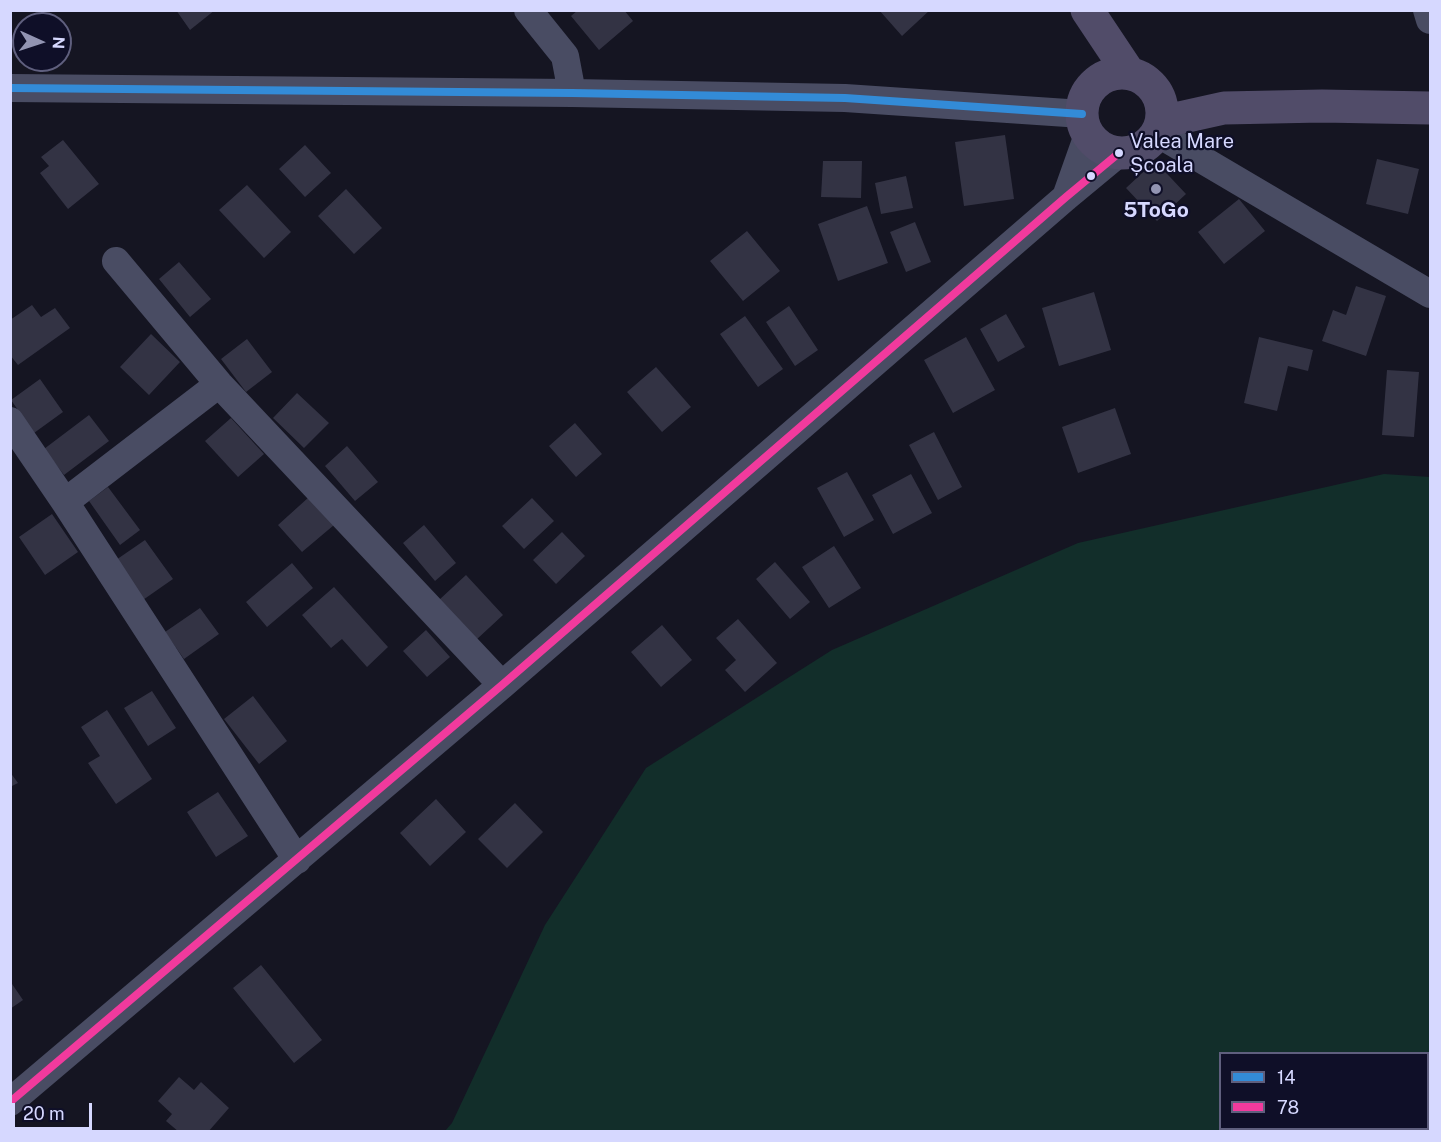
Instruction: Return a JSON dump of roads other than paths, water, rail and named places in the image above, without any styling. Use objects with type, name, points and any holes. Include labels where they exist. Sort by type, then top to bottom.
[{"type":"main road","points":[[1090,15],[1129,73]]},
{"type":"main road","points":[[1090,15],[1096,82]]},
{"type":"main road","points":[[1129,73],[1145,80],[1159,116],[1141,148],[1119,153],[1107,150],[1096,144],[1085,124],[1085,96],[1096,82],[1111,74],[1129,73]]},
{"type":"main road","points":[[1159,116],[1224,108],[1322,105],[1431,108]]},
{"type":"street","points":[[528,10],[565,56],[572,93]]},
{"type":"street","points":[[1427,10],[1431,20]]},
{"type":"street","points":[[10,88],[845,98],[1085,124],[1066,197]]},
{"type":"street","points":[[1159,116],[1431,294]]},
{"type":"street","points":[[10,1102],[502,685],[1119,153]]},
{"type":"street","points":[[116,261],[219,384],[502,685]]},
{"type":"street","points":[[65,502],[219,384]]},
{"type":"street","points":[[10,420],[297,860]]},
{"type":"place","name":"Valea Mare Școala","points":[[1119,153]]},
{"type":"place","name":"5ToGo","points":[[1156,189]]}]
